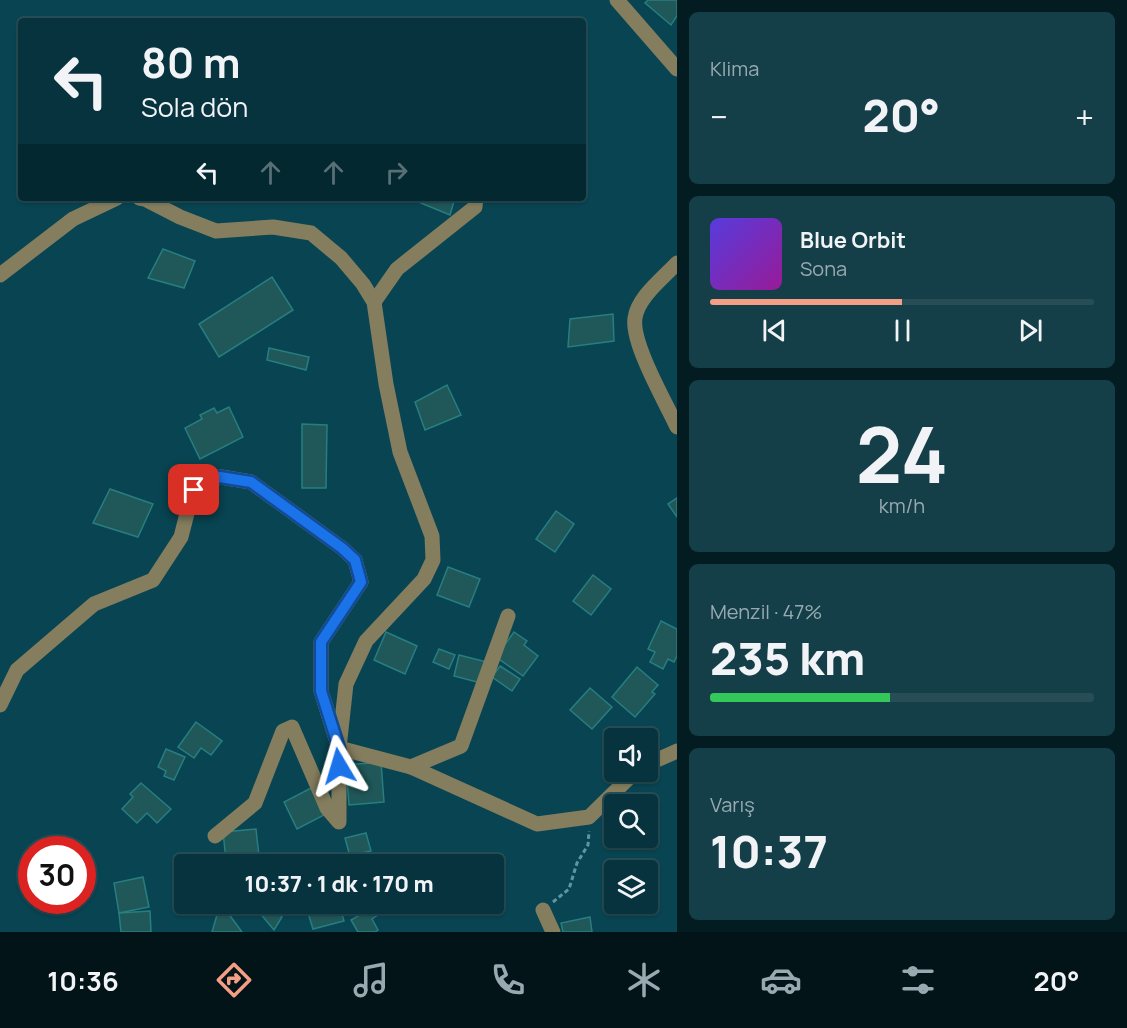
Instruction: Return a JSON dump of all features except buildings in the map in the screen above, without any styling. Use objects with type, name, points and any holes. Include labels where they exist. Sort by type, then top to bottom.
[{"type":"street","points":[[617,0],[677,69]]},
{"type":"street","points":[[0,275],[73,219],[111,201]]},
{"type":"street","points":[[149,201],[180,217],[216,231],[273,227],[311,233],[341,258],[363,284],[374,302],[386,384],[400,452],[432,536],[434,560],[424,579],[366,641],[346,684],[339,748],[339,822],[327,808],[291,727],[283,731],[255,803],[215,836]]},
{"type":"street","points":[[374,302],[397,269],[475,207],[476,201]]},
{"type":"street","points":[[677,263],[643,300],[635,318],[638,343],[677,427]]},
{"type":"street","points":[[0,705],[17,670],[94,604],[153,580],[182,537],[194,490],[203,482],[220,477],[251,482],[342,548],[355,560],[361,582],[321,642],[321,691],[339,748]]},
{"type":"street","points":[[411,767],[461,746],[508,616]]},
{"type":"street","points":[[339,748],[411,767],[537,824],[589,817],[625,782]]},
{"type":"street","points":[[658,760],[677,751]]},
{"type":"street","points":[[543,910],[553,932]]},
{"type":"path","points":[[543,910],[569,889],[577,863],[588,845],[589,817]]},
{"type":"route","points":[[194,490],[203,482],[220,477],[251,482],[342,548],[355,560],[361,582],[321,642],[321,691],[339,748],[339,766]]}]
